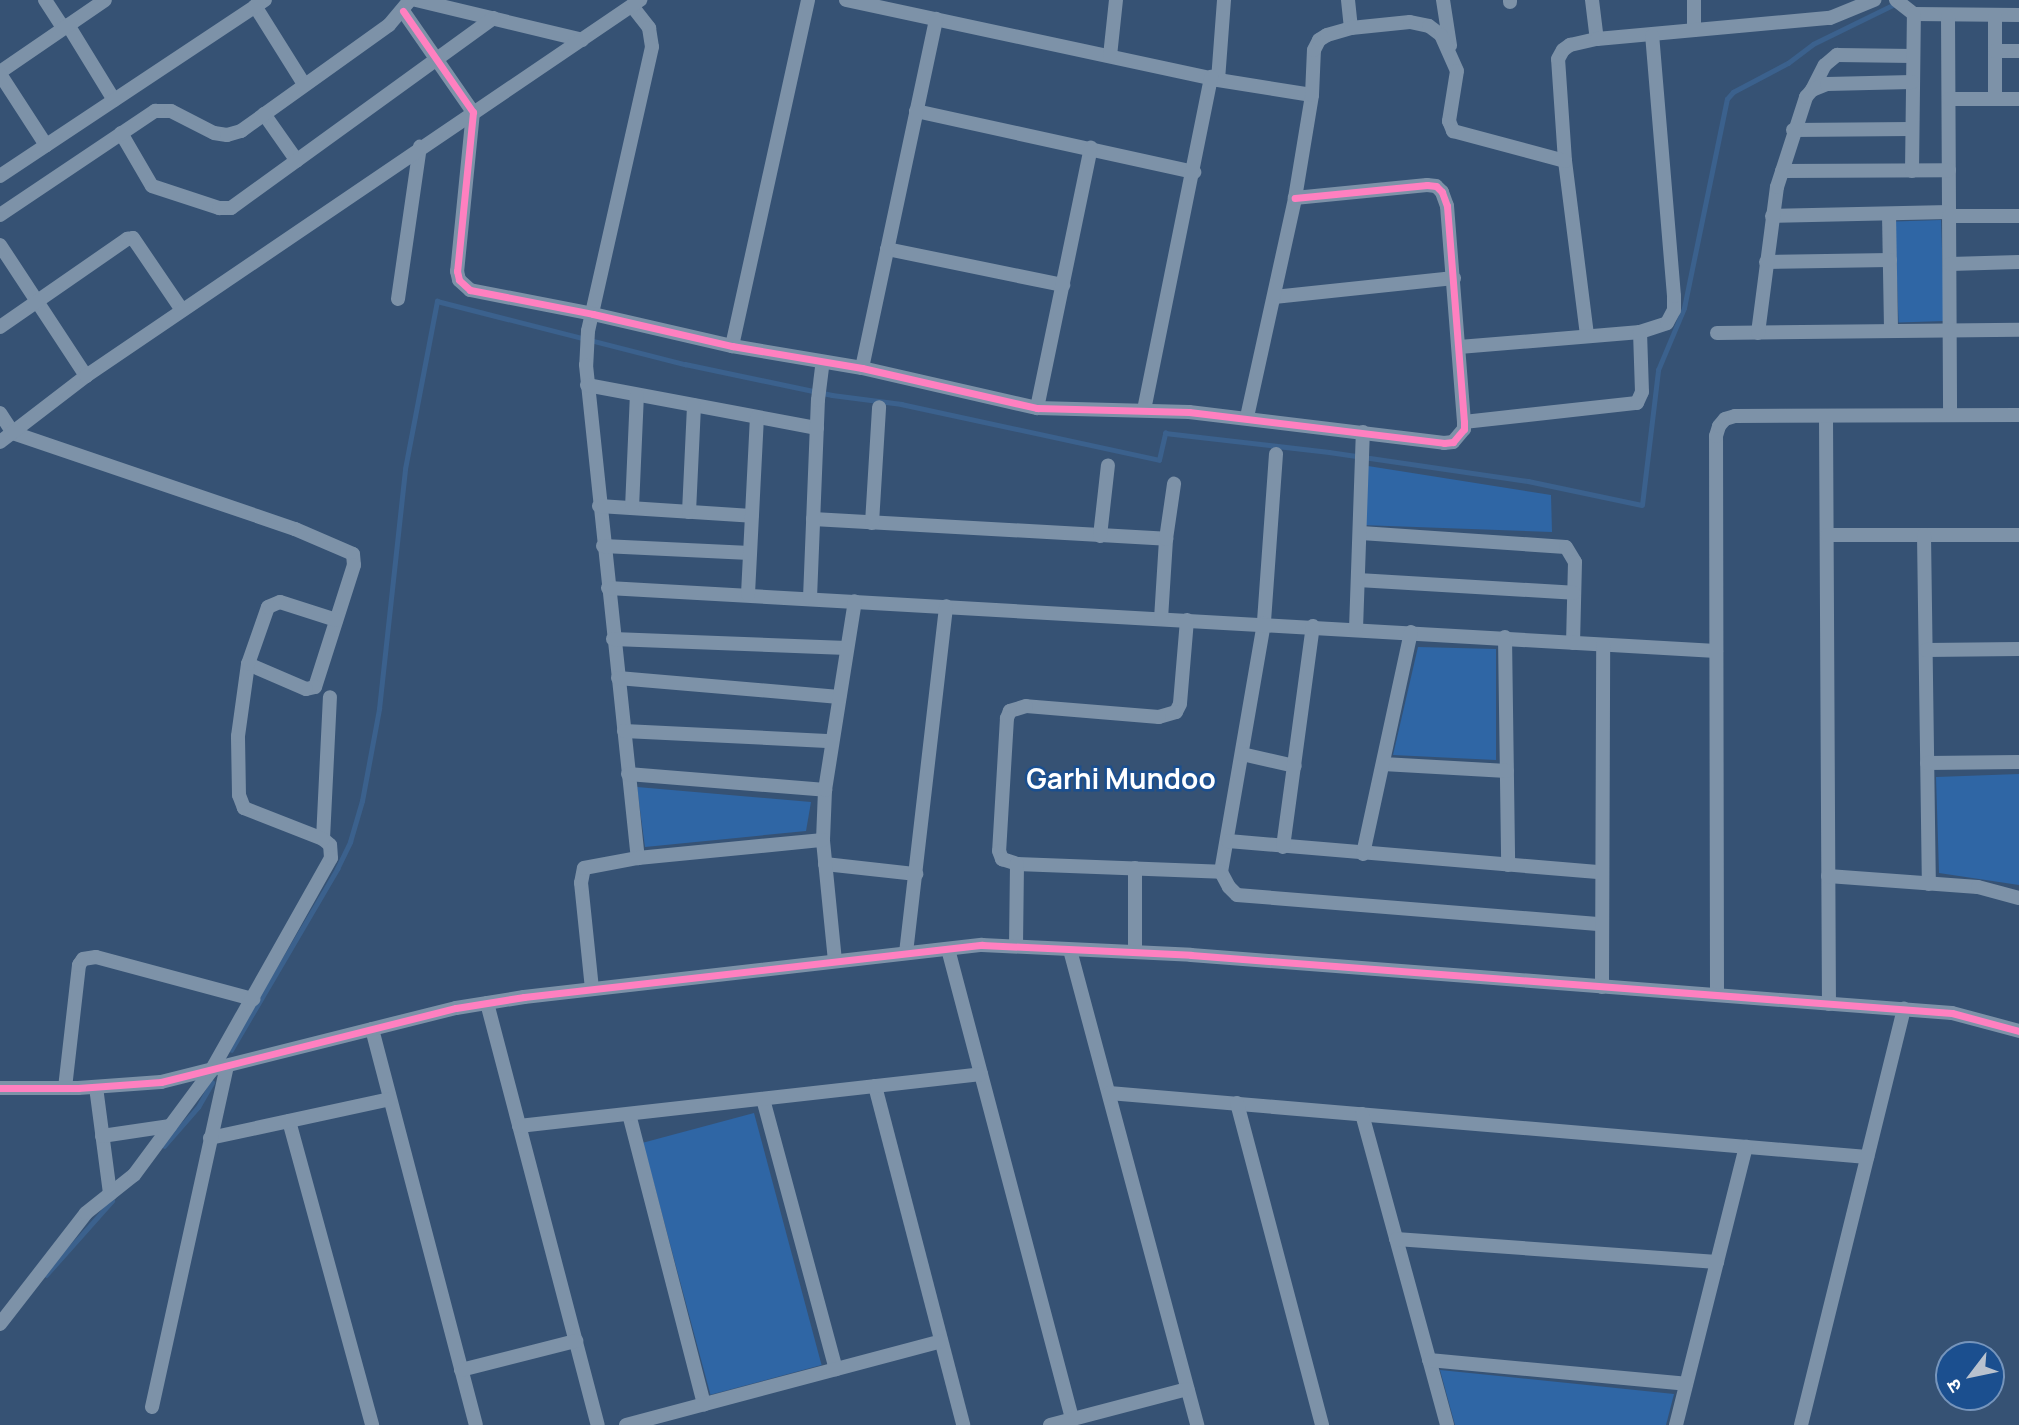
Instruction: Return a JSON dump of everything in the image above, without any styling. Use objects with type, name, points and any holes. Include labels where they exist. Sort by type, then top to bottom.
[{"type":"street","points":[[45,0],[114,100]]},
{"type":"street","points":[[46,145],[0,73],[105,0]]},
{"type":"street","points":[[416,0],[471,6],[493,18],[582,40]]},
{"type":"street","points":[[732,346],[808,0]]},
{"type":"street","points":[[846,0],[1110,57],[1312,95]]},
{"type":"street","points":[[1110,57],[1116,0]]},
{"type":"street","points":[[1144,410],[1215,78],[1224,0]]},
{"type":"street","points":[[1349,0],[1351,28]]},
{"type":"street","points":[[1443,0],[1450,50],[1457,71],[1449,121],[1453,131],[1566,162]]},
{"type":"street","points":[[1592,0],[1597,39]]},
{"type":"street","points":[[1694,0],[1694,30]]},
{"type":"street","points":[[1587,335],[1566,162],[1558,58],[1570,45],[1597,39],[1830,18],[1874,0]]},
{"type":"street","points":[[1899,2],[1914,14],[2019,15]]},
{"type":"street","points":[[0,176],[260,3],[304,84]]},
{"type":"street","points":[[0,442],[86,376],[636,3],[649,29],[652,47],[588,339],[587,385],[638,858]]},
{"type":"street","points":[[0,215],[121,133],[164,109],[214,133],[227,135],[241,131],[389,25],[407,6],[436,59],[473,112],[458,280],[470,290],[593,314],[732,346],[862,368],[1037,408],[1144,410],[1247,417],[1444,443],[1460,436],[1464,422],[1454,278],[1447,206],[1442,192],[1436,186],[1296,198]]},
{"type":"street","points":[[1912,171],[1914,14]]},
{"type":"street","points":[[1948,16],[1950,415]]},
{"type":"street","points":[[1995,16],[1995,99]]},
{"type":"street","points":[[121,133],[152,186],[219,208],[231,208],[493,18]]},
{"type":"street","points":[[862,368],[936,19]]},
{"type":"street","points":[[1247,417],[1296,198],[1312,95],[1314,50],[1327,35],[1351,28],[1410,22],[1429,26],[1441,35],[1450,50]]},
{"type":"street","points":[[1459,347],[1640,332],[1667,323],[1674,303],[1652,36]]},
{"type":"street","points":[[1995,51],[2019,51]]},
{"type":"street","points":[[1758,332],[1772,216],[1793,130],[1805,97],[1812,90],[1825,65],[1837,55],[1913,56]]},
{"type":"street","points":[[1812,90],[1827,84],[1912,82]]},
{"type":"street","points":[[1949,99],[2019,99]]},
{"type":"street","points":[[916,111],[1194,172]]},
{"type":"street","points":[[264,114],[297,160]]},
{"type":"street","points":[[1793,130],[1911,129]]},
{"type":"street","points":[[398,299],[420,147]]},
{"type":"street","points":[[1037,408],[1091,148]]},
{"type":"street","points":[[1782,172],[1949,170]]},
{"type":"street","points":[[1889,214],[1891,331]]},
{"type":"street","points":[[1772,216],[2019,216]]},
{"type":"street","points":[[0,327],[127,239],[133,238],[182,310]]},
{"type":"street","points":[[0,245],[86,376]]},
{"type":"street","points":[[887,249],[1063,285]]},
{"type":"street","points":[[1766,262],[1890,260]]},
{"type":"street","points":[[1950,264],[2019,262]]},
{"type":"street","points":[[1274,297],[1454,278]]},
{"type":"street","points":[[1717,333],[2019,330]]},
{"type":"street","points":[[1464,422],[1637,403],[1642,392],[1640,332]]},
{"type":"street","points":[[810,598],[818,400],[823,362]]},
{"type":"street","points":[[587,385],[817,428]]},
{"type":"street","points":[[632,508],[637,395]]},
{"type":"street","points":[[689,512],[694,405]]},
{"type":"street","points":[[872,523],[879,407]]},
{"type":"street","points":[[0,413],[13,433],[348,549],[353,554],[354,565],[318,680],[311,690],[248,664]]},
{"type":"street","points":[[1717,995],[1716,436],[1719,426],[1725,419],[1735,416],[2019,415]]},
{"type":"street","points":[[1826,416],[1829,1004]]},
{"type":"street","points":[[748,594],[757,417]]},
{"type":"street","points":[[1356,629],[1363,432]]},
{"type":"street","points":[[1276,454],[1264,623],[1221,872],[1228,887],[1237,895],[1601,924]]},
{"type":"street","points":[[1100,536],[1108,465]]},
{"type":"street","points":[[1161,619],[1166,539],[1174,484]]},
{"type":"street","points":[[599,506],[752,516]]},
{"type":"street","points":[[813,519],[1166,539]]},
{"type":"street","points":[[1361,533],[1559,544],[1572,553],[1573,643]]},
{"type":"street","points":[[1827,535],[2019,535]]},
{"type":"street","points":[[1924,535],[1929,884]]},
{"type":"street","points":[[603,546],[750,553]]},
{"type":"street","points":[[1358,580],[1574,593]]},
{"type":"street","points":[[608,588],[1264,623],[1716,651]]},
{"type":"street","points":[[835,961],[822,840],[825,790],[855,601]]},
{"type":"street","points":[[0,1324],[86,1213],[134,1175],[211,1071],[331,858],[330,845],[323,839],[250,812],[240,803],[239,736],[248,664],[263,617],[273,603],[280,602],[336,620]]},
{"type":"street","points":[[906,953],[946,606]]},
{"type":"street","points":[[1188,620],[1180,704],[1176,712],[1159,717],[1026,706],[1010,711],[1007,718],[999,851],[1002,859],[1017,864],[1221,872]]},
{"type":"street","points":[[1283,847],[1313,626]]},
{"type":"street","points":[[1363,854],[1411,632]]},
{"type":"street","points":[[1506,637],[1508,865]]},
{"type":"street","points":[[613,639],[847,648]]},
{"type":"street","points":[[1602,986],[1603,645]]},
{"type":"street","points":[[1926,650],[2019,649]]},
{"type":"street","points":[[618,678],[839,697]]},
{"type":"street","points":[[323,839],[330,698]]},
{"type":"street","points":[[624,731],[832,741]]},
{"type":"street","points":[[1242,754],[1295,766]]},
{"type":"street","points":[[1927,763],[2019,762]]},
{"type":"street","points":[[1383,764],[1507,771]]},
{"type":"street","points":[[628,774],[825,790]]},
{"type":"street","points":[[592,989],[581,876],[584,868],[592,864],[638,858],[822,840]]},
{"type":"street","points":[[1228,841],[1601,872]]},
{"type":"street","points":[[825,864],[916,874]]},
{"type":"street","points":[[1016,946],[1017,864]]},
{"type":"street","points":[[1135,868],[1135,953]]},
{"type":"street","points":[[1828,876],[1978,887],[2019,898]]},
{"type":"street","points":[[0,1088],[96,1087],[161,1082],[486,1003],[906,953],[1016,946],[1952,1013],[2019,1031]]},
{"type":"street","points":[[948,949],[1072,1419]]},
{"type":"street","points":[[1070,950],[1197,1425]]},
{"type":"street","points":[[65,1088],[79,965],[83,959],[96,957],[253,999]]},
{"type":"street","points":[[486,1003],[598,1425]]},
{"type":"street","points":[[1801,1425],[1904,1009]]},
{"type":"street","points":[[372,1029],[476,1425]]},
{"type":"street","points":[[152,1407],[227,1067]]},
{"type":"street","points":[[519,1126],[981,1074]]},
{"type":"street","points":[[874,1086],[963,1425]]},
{"type":"street","points":[[96,1087],[110,1194]]},
{"type":"street","points":[[1109,1093],[1867,1157]]},
{"type":"street","points":[[210,1138],[390,1099]]},
{"type":"street","points":[[763,1099],[836,1370]]},
{"type":"street","points":[[1237,1103],[1322,1425]]},
{"type":"street","points":[[629,1114],[704,1404]]},
{"type":"street","points":[[1362,1114],[1447,1425]]},
{"type":"street","points":[[289,1121],[372,1425]]},
{"type":"street","points":[[102,1136],[170,1126]]},
{"type":"street","points":[[1676,1425],[1746,1147]]},
{"type":"street","points":[[1396,1239],[1717,1262]]},
{"type":"street","points":[[461,1370],[576,1341]]},
{"type":"street","points":[[626,1425],[941,1341]]},
{"type":"street","points":[[1429,1360],[1686,1384]]},
{"type":"street","points":[[1050,1425],[1187,1389]]},
{"type":"shaded area","points":[[1941,220],[1945,321],[1899,323],[1895,222]]},
{"type":"shaded area","points":[[1368,466],[1551,495],[1552,532],[1361,525]]},
{"type":"shaded area","points":[[1418,647],[1496,649],[1496,760],[1393,755]]},
{"type":"shaded area","points":[[2019,774],[2019,885],[1939,873],[1936,777]]},
{"type":"shaded area","points":[[637,787],[811,802],[806,831],[645,847]]},
{"type":"shaded area","points":[[754,1113],[822,1365],[710,1395],[643,1143]]},
{"type":"shaded area","points":[[1440,1370],[1674,1394],[1666,1425],[1455,1425]]},
{"type":"waterway","points":[[231,1050],[337,869],[350,842],[362,801],[379,709],[405,469],[437,301],[685,364],[832,395],[901,404],[1159,460],[1165,433],[1329,452],[1528,481],[1642,505],[1658,370],[1684,308],[1727,99],[1733,92],[1788,63],[1813,44],[1895,4]]},
{"type":"waterway","points":[[164,1146],[198,1107],[212,1083]]},
{"type":"waterway","points":[[46,1275],[112,1201]]},
{"type":"cycle path","points":[[403,11],[473,112],[457,271],[459,280],[470,290],[593,314],[732,346],[862,368],[1037,408],[1189,412],[1453,442],[1464,429],[1464,422],[1447,206],[1442,192],[1436,186],[1427,185],[1295,198]]},
{"type":"cycle path","points":[[0,1088],[78,1088],[161,1082],[456,1008],[524,997],[982,945],[1191,955],[1952,1013],[2019,1031]]},
{"type":"district","name":"Garhi Mundoo","points":[[1121,778]]}]
